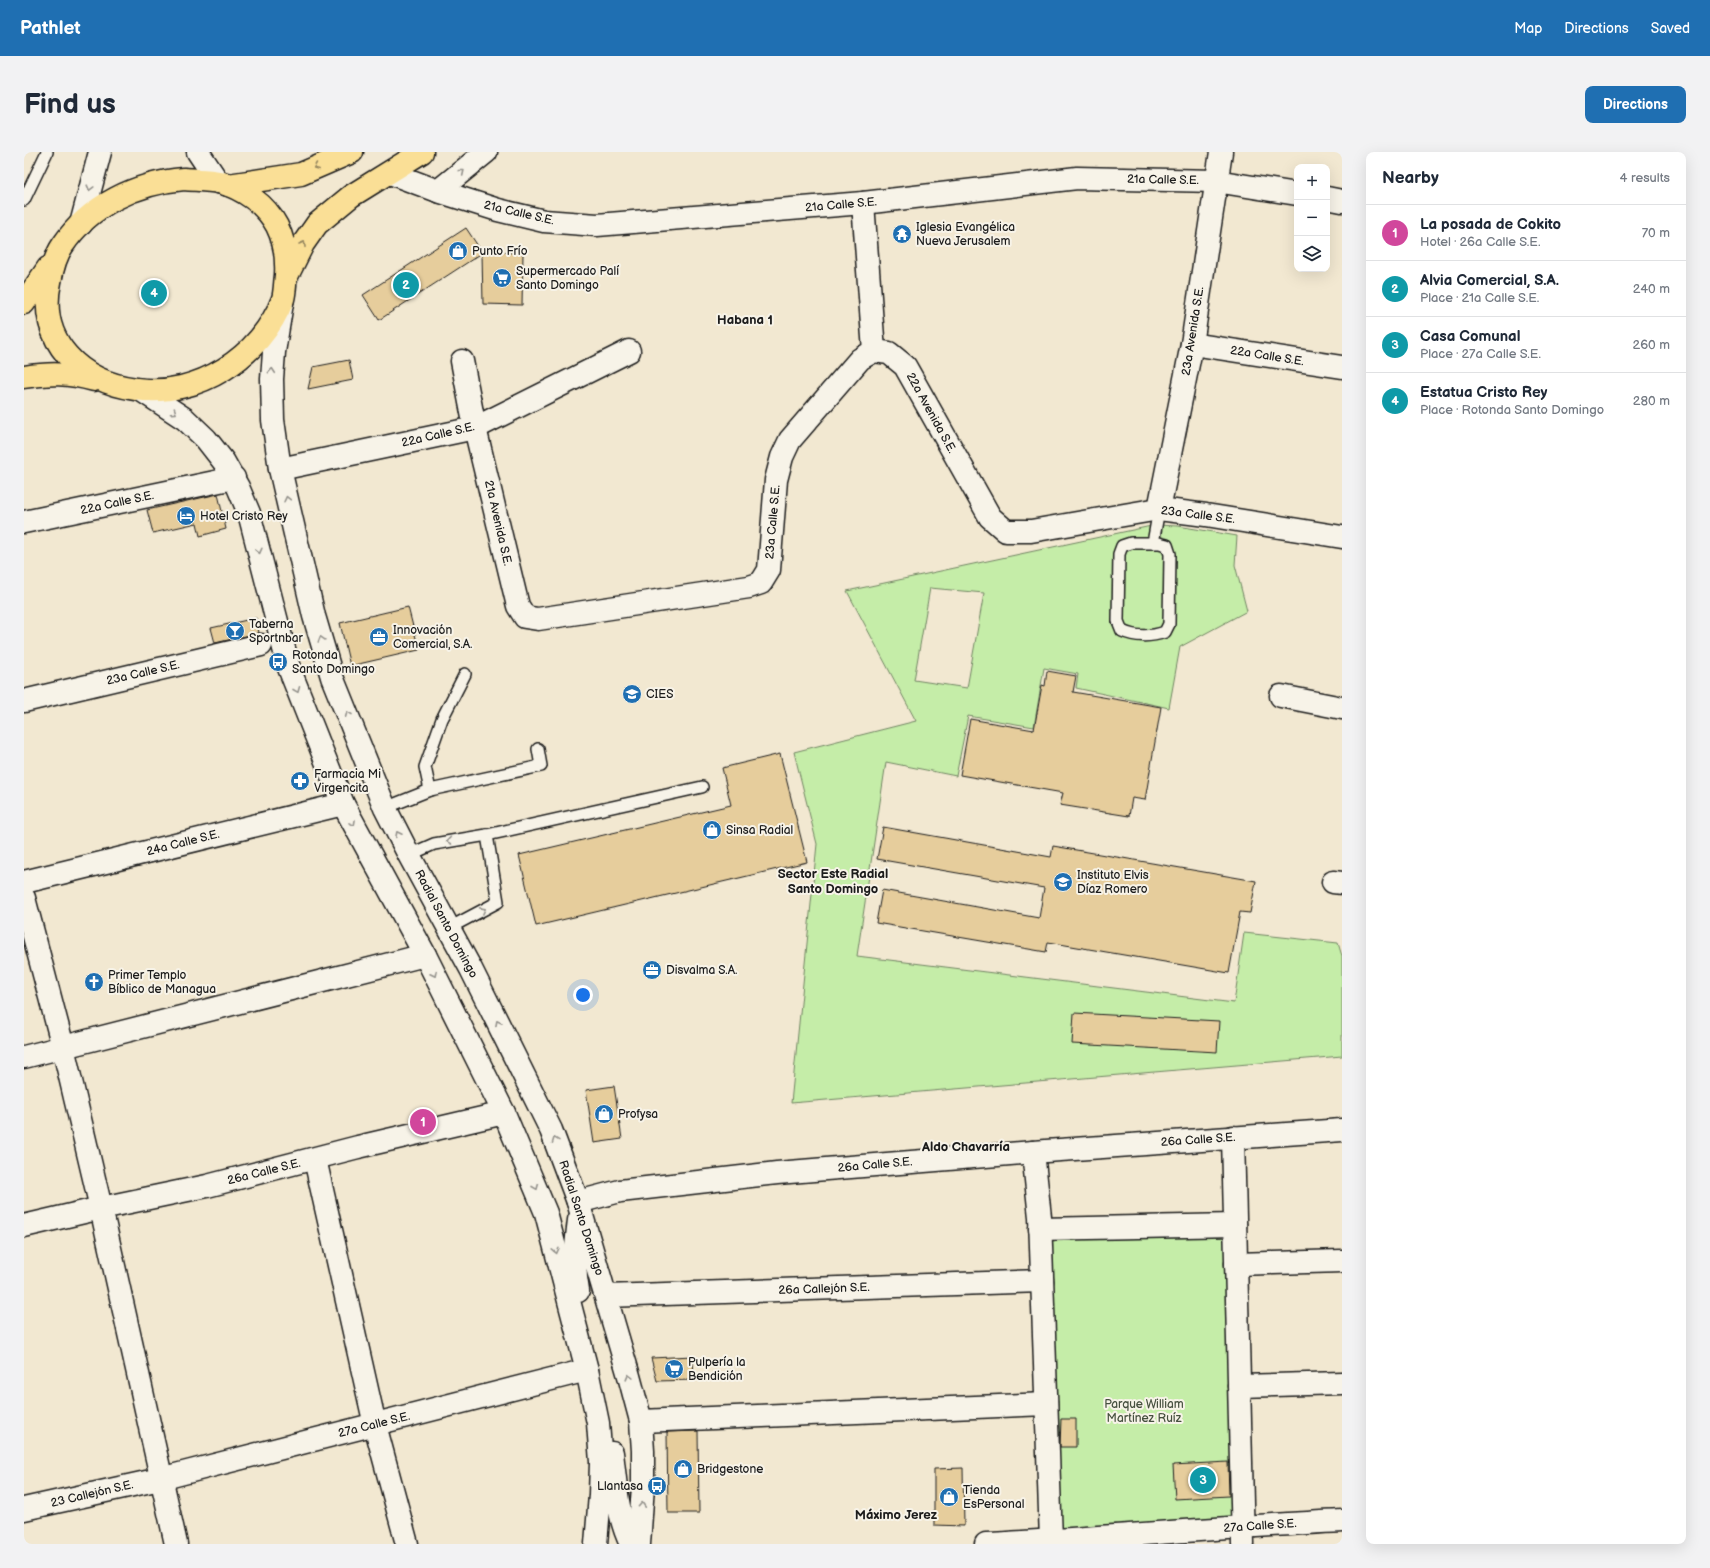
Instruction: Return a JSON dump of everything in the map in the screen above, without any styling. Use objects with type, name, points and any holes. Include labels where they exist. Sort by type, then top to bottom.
[{"type":"main road","points":[[24,303],[62,247],[81,224],[115,199],[142,187],[166,181],[184,179],[223,184],[301,174],[352,152]]},
{"type":"main road","points":[[24,377],[65,374],[118,387],[156,391],[184,386],[214,375],[228,367],[253,347],[264,335],[272,321],[284,288],[304,244],[317,224],[351,196],[422,152]]},
{"type":"main road","points":[[223,184],[249,196],[262,206],[273,218],[285,245],[287,258],[284,288]]},
{"type":"main road","points":[[62,247],[53,269],[47,294],[47,310],[51,330],[64,351],[72,360],[98,378],[118,387]]},
{"type":"street","points":[[81,224],[100,152]]},
{"type":"street","points":[[198,152],[223,184]]},
{"type":"street","points":[[438,191],[486,152]]},
{"type":"street","name":"23a Avenida S.E.","points":[[1159,509],[1192,344],[1221,152]]},
{"type":"street","name":"21a Calle S.E.","points":[[390,172],[438,191],[498,210],[544,221],[597,225],[863,203],[1077,178],[1216,181],[1294,194]]},
{"type":"street","points":[[1330,199],[1342,201]]},
{"type":"street","points":[[863,203],[874,351]]},
{"type":"street","name":"Radial Santo Domingo","points":[[284,288],[274,352],[272,380],[273,420],[280,469],[314,616],[332,677],[385,808],[471,969],[551,1130],[579,1207],[641,1421],[643,1486],[639,1544]]},
{"type":"street","name":"22a Calle S.E.","points":[[1192,344],[1342,367]]},
{"type":"street","name":"22a Calle S.E.","points":[[280,469],[475,428],[629,351]]},
{"type":"street","name":"22a Avenida S.E.","points":[[874,351],[889,353],[905,366],[990,517],[1006,531]]},
{"type":"street","name":"23a Calle S.E.","points":[[525,616],[538,619],[749,587],[761,583],[769,570],[776,480],[782,458],[790,440],[860,359],[874,351]]},
{"type":"street","name":"21a Avenida S.E.","points":[[462,361],[475,428],[518,606],[525,616]]},
{"type":"street","points":[[142,390],[185,420],[206,439],[224,462],[234,478],[249,513],[289,668],[342,804],[425,955],[504,1113],[546,1213],[588,1370],[598,1423],[601,1462],[596,1544]]},
{"type":"street","name":"22a Calle S.E.","points":[[24,522],[234,478]]},
{"type":"street","name":"23a Calle S.E.","points":[[1006,531],[1030,531],[1159,509],[1342,537]]},
{"type":"street","name":"23a Calle S.E.","points":[[24,701],[261,645]]},
{"type":"street","points":[[1281,696],[1342,708]]},
{"type":"street","name":"24a Calle S.E.","points":[[24,882],[342,804]]},
{"type":"street","points":[[24,898],[63,1047],[101,1208],[160,1479],[176,1544]]},
{"type":"street","points":[[24,1057],[425,955]]},
{"type":"street","name":"26a Calle S.E.","points":[[24,1226],[206,1186],[504,1113]]},
{"type":"street","name":"26a Calle S.E.","points":[[579,1207],[620,1191],[769,1174],[1034,1152],[1342,1130]]},
{"type":"street","points":[[1233,1137],[1243,1535]]},
{"type":"street","points":[[1034,1152],[1040,1230],[1051,1541]]},
{"type":"street","points":[[315,1159],[375,1425],[406,1544]]},
{"type":"street","points":[[579,1207],[575,1279],[586,1326],[588,1370],[611,1438],[619,1513],[625,1532],[631,1544]]},
{"type":"street","points":[[1040,1230],[1236,1225]]},
{"type":"street","points":[[1236,1264],[1342,1261]]},
{"type":"street","name":"26a Callejón S.E.","points":[[606,1296],[1042,1281]]},
{"type":"street","name":"27a Calle S.E.","points":[[160,1479],[588,1370]]},
{"type":"street","points":[[1239,1386],[1342,1383]]},
{"type":"street","points":[[641,1421],[1046,1404]]},
{"type":"street","name":"23 Callejón S.E.","points":[[24,1509],[160,1479]]},
{"type":"street","name":"27a Calle S.E.","points":[[996,1544],[1243,1535],[1342,1521]]},
{"type":"lane","points":[[24,200],[47,152]]},
{"type":"lane","points":[[1152,543],[1159,509]]},
{"type":"lane","points":[[1131,543],[1152,543],[1167,545],[1170,554],[1169,624],[1165,632],[1156,635],[1131,635],[1122,631],[1118,622],[1119,554],[1122,546],[1131,543]]},
{"type":"lane","points":[[430,790],[425,767],[442,719],[465,674]]},
{"type":"lane","points":[[385,808],[430,790],[541,766],[538,749]]},
{"type":"lane","points":[[409,855],[434,844],[487,835],[702,787]]},
{"type":"lane","points":[[449,928],[498,902],[487,835]]},
{"type":"green space","points":[[1156,525],[1178,526],[1237,536],[1235,565],[1247,611],[1180,647],[1169,708],[1076,688],[1078,674],[1044,668],[1034,727],[968,716],[956,776],[886,762],[857,956],[1234,1003],[1244,933],[1338,943],[1342,956],[1342,1056],[791,1103],[817,844],[794,752],[916,721],[847,591]],"holes":[[[930,588],[984,593],[967,688],[914,680]]]},
{"type":"green space","name":"Parque William Martínez Ruíz","points":[[1233,1231],[1241,1524],[1051,1541],[1048,1240]]},
{"type":"building","points":[[466,228],[482,252],[523,253],[522,305],[483,304],[482,253],[379,320],[363,295]]},
{"type":"building","points":[[349,360],[353,380],[308,389],[313,367]]},
{"type":"building","name":"Hotel Cristo Rey","points":[[218,494],[226,529],[200,536],[197,523],[153,533],[147,510]]},
{"type":"building","name":"Innovación Comercial, S.A.","points":[[408,607],[419,650],[350,666],[340,623]]},
{"type":"building","name":"Taberna Sportnbar","points":[[256,618],[259,633],[215,643],[211,628]]},
{"type":"building","points":[[1047,671],[1076,676],[1073,692],[1161,707],[1145,800],[1132,798],[1129,816],[1060,805],[1063,793],[960,775],[970,719],[1034,730],[1042,685],[1045,686]]},
{"type":"building","name":"Sinsa Radial","points":[[780,754],[807,862],[536,926],[519,855],[731,805],[722,768]]},
{"type":"building","points":[[883,827],[1051,857],[1053,846],[1256,881],[1250,913],[1240,912],[1229,973],[1048,942],[1046,952],[876,923],[882,890],[1039,918],[1044,888],[877,859]]},
{"type":"building","points":[[1074,1013],[1219,1021],[1217,1052],[1072,1044]]},
{"type":"building","name":"Profysa","points":[[614,1086],[622,1139],[594,1143],[586,1090]]},
{"type":"building","name":"Pulpería la Bendición","points":[[693,1356],[694,1380],[657,1381],[651,1358]]},
{"type":"building","points":[[1061,1419],[1076,1419],[1076,1447],[1060,1447]]},
{"type":"building","name":"Bridgestone","points":[[698,1431],[699,1513],[668,1513],[667,1432]]},
{"type":"building","points":[[1228,1462],[1229,1496],[1175,1499],[1173,1465]]},
{"type":"building","name":"Tienda EsPersonal","points":[[963,1468],[964,1526],[934,1525],[934,1469]]},
{"type":"place","name":"Iglesia Evangélica Nueva Jerusalem","points":[[902,234]]},
{"type":"place","name":"Punto Frío","points":[[458,251]]},
{"type":"place","name":"Supermercado Palí Santo Domingo","points":[[502,278]]},
{"type":"place","name":"Alvia Comercial, S.A.","points":[[406,285]]},
{"type":"place","name":"Estatua Cristo Rey","points":[[154,293]]},
{"type":"place","name":"Hotel Cristo Rey","points":[[186,516]]},
{"type":"place","name":"Taberna Sportnbar","points":[[235,631]]},
{"type":"place","name":"Innovación Comercial, S.A.","points":[[379,637]]},
{"type":"place","name":"Rotonda Santo Domingo","points":[[278,662]]},
{"type":"place","name":"CIES","points":[[632,694]]},
{"type":"place","name":"Farmacia Mi Virgencita","points":[[300,781]]},
{"type":"place","name":"Sinsa Radial","points":[[712,830]]},
{"type":"place","name":"Instituto Elvis Díaz Romero","points":[[1063,882]]},
{"type":"place","name":"Disvalma S.A.","points":[[652,970]]},
{"type":"place","name":"Primer Templo Bíblico de Managua","points":[[94,982]]},
{"type":"place","name":"Profysa","points":[[604,1114]]},
{"type":"place","name":"La posada de Cokito","points":[[423,1122]]},
{"type":"place","name":"Pulpería la Bendición","points":[[674,1369]]},
{"type":"place","name":"Bridgestone","points":[[683,1469]]},
{"type":"place","name":"Casa Comunal","points":[[1203,1480]]},
{"type":"place","name":"Llantasa","points":[[657,1486]]},
{"type":"place","name":"Tienda EsPersonal","points":[[949,1497]]},
{"type":"district","name":"Habana 1","points":[[745,320]]},
{"type":"district","name":"Sector Este Radial Santo Domingo","points":[[833,882]]},
{"type":"district","name":"Aldo Chavarría","points":[[966,1147]]},
{"type":"district","name":"Máximo Jerez","points":[[896,1515]]}]
